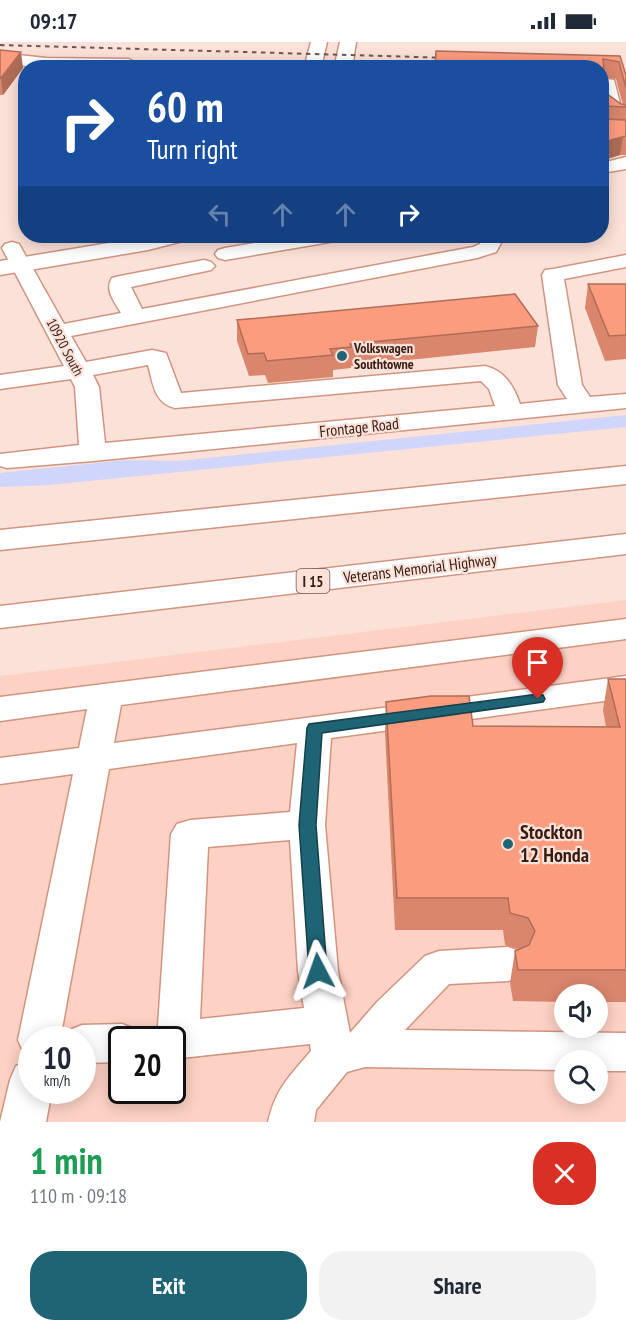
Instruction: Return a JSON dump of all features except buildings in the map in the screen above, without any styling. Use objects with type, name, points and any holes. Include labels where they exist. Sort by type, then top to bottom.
[{"type":"main road","points":[[314,60],[319,42]]},
{"type":"main road","points":[[345,60],[348,42]]},
{"type":"main road","points":[[8,258],[62,243]]},
{"type":"main road","points":[[8,258],[148,243]]},
{"type":"main road","points":[[586,478],[626,467]]},
{"type":"main road","points":[[0,540],[626,475]]},
{"type":"main road","name":"Veterans Memorial Highway","points":[[0,617],[626,544]]},
{"type":"street","points":[[0,58],[18,61]]},
{"type":"street","points":[[225,254],[289,243]]},
{"type":"street","points":[[57,332],[477,252],[489,248],[491,243]]},
{"type":"street","name":"10920 South","points":[[8,258],[57,332],[87,387],[93,453]]},
{"type":"street","points":[[584,405],[570,385],[553,275],[626,261]]},
{"type":"street","points":[[135,317],[120,291],[120,283],[204,266]]},
{"type":"street","points":[[0,382],[78,371],[152,357],[158,358],[169,396],[175,401],[485,373],[494,376],[499,382],[510,412]]},
{"type":"street","name":"Frontage Road","points":[[7,460],[626,401]]},
{"type":"street","points":[[0,709],[626,629]]},
{"type":"street","points":[[0,771],[626,687]]},
{"type":"street","points":[[42,1026],[106,696]]},
{"type":"street","points":[[315,728],[308,825],[318,971],[342,1043]]},
{"type":"street","points":[[176,1026],[190,834],[308,825]]},
{"type":"street","points":[[291,1122],[295,1102],[342,1043],[392,1015],[439,968],[508,964]]},
{"type":"street","points":[[186,1040],[626,1052]]},
{"type":"street","points":[[23,1122],[27,1104]]},
{"type":"shaded area","points":[[626,415],[626,427],[48,485],[0,487],[0,473],[126,460],[178,461]]},
{"type":"shaded area","points":[[626,600],[626,1122],[0,1122],[0,676]]},
{"type":"railway","points":[[0,45],[453,58]]},
{"type":"place","name":"Volkswagen Southtowne","points":[[342,356]]},
{"type":"place","name":"Stockton 12 Honda","points":[[508,844]]},
{"type":"route","points":[[318,971],[308,825],[315,728],[538,699]]}]
